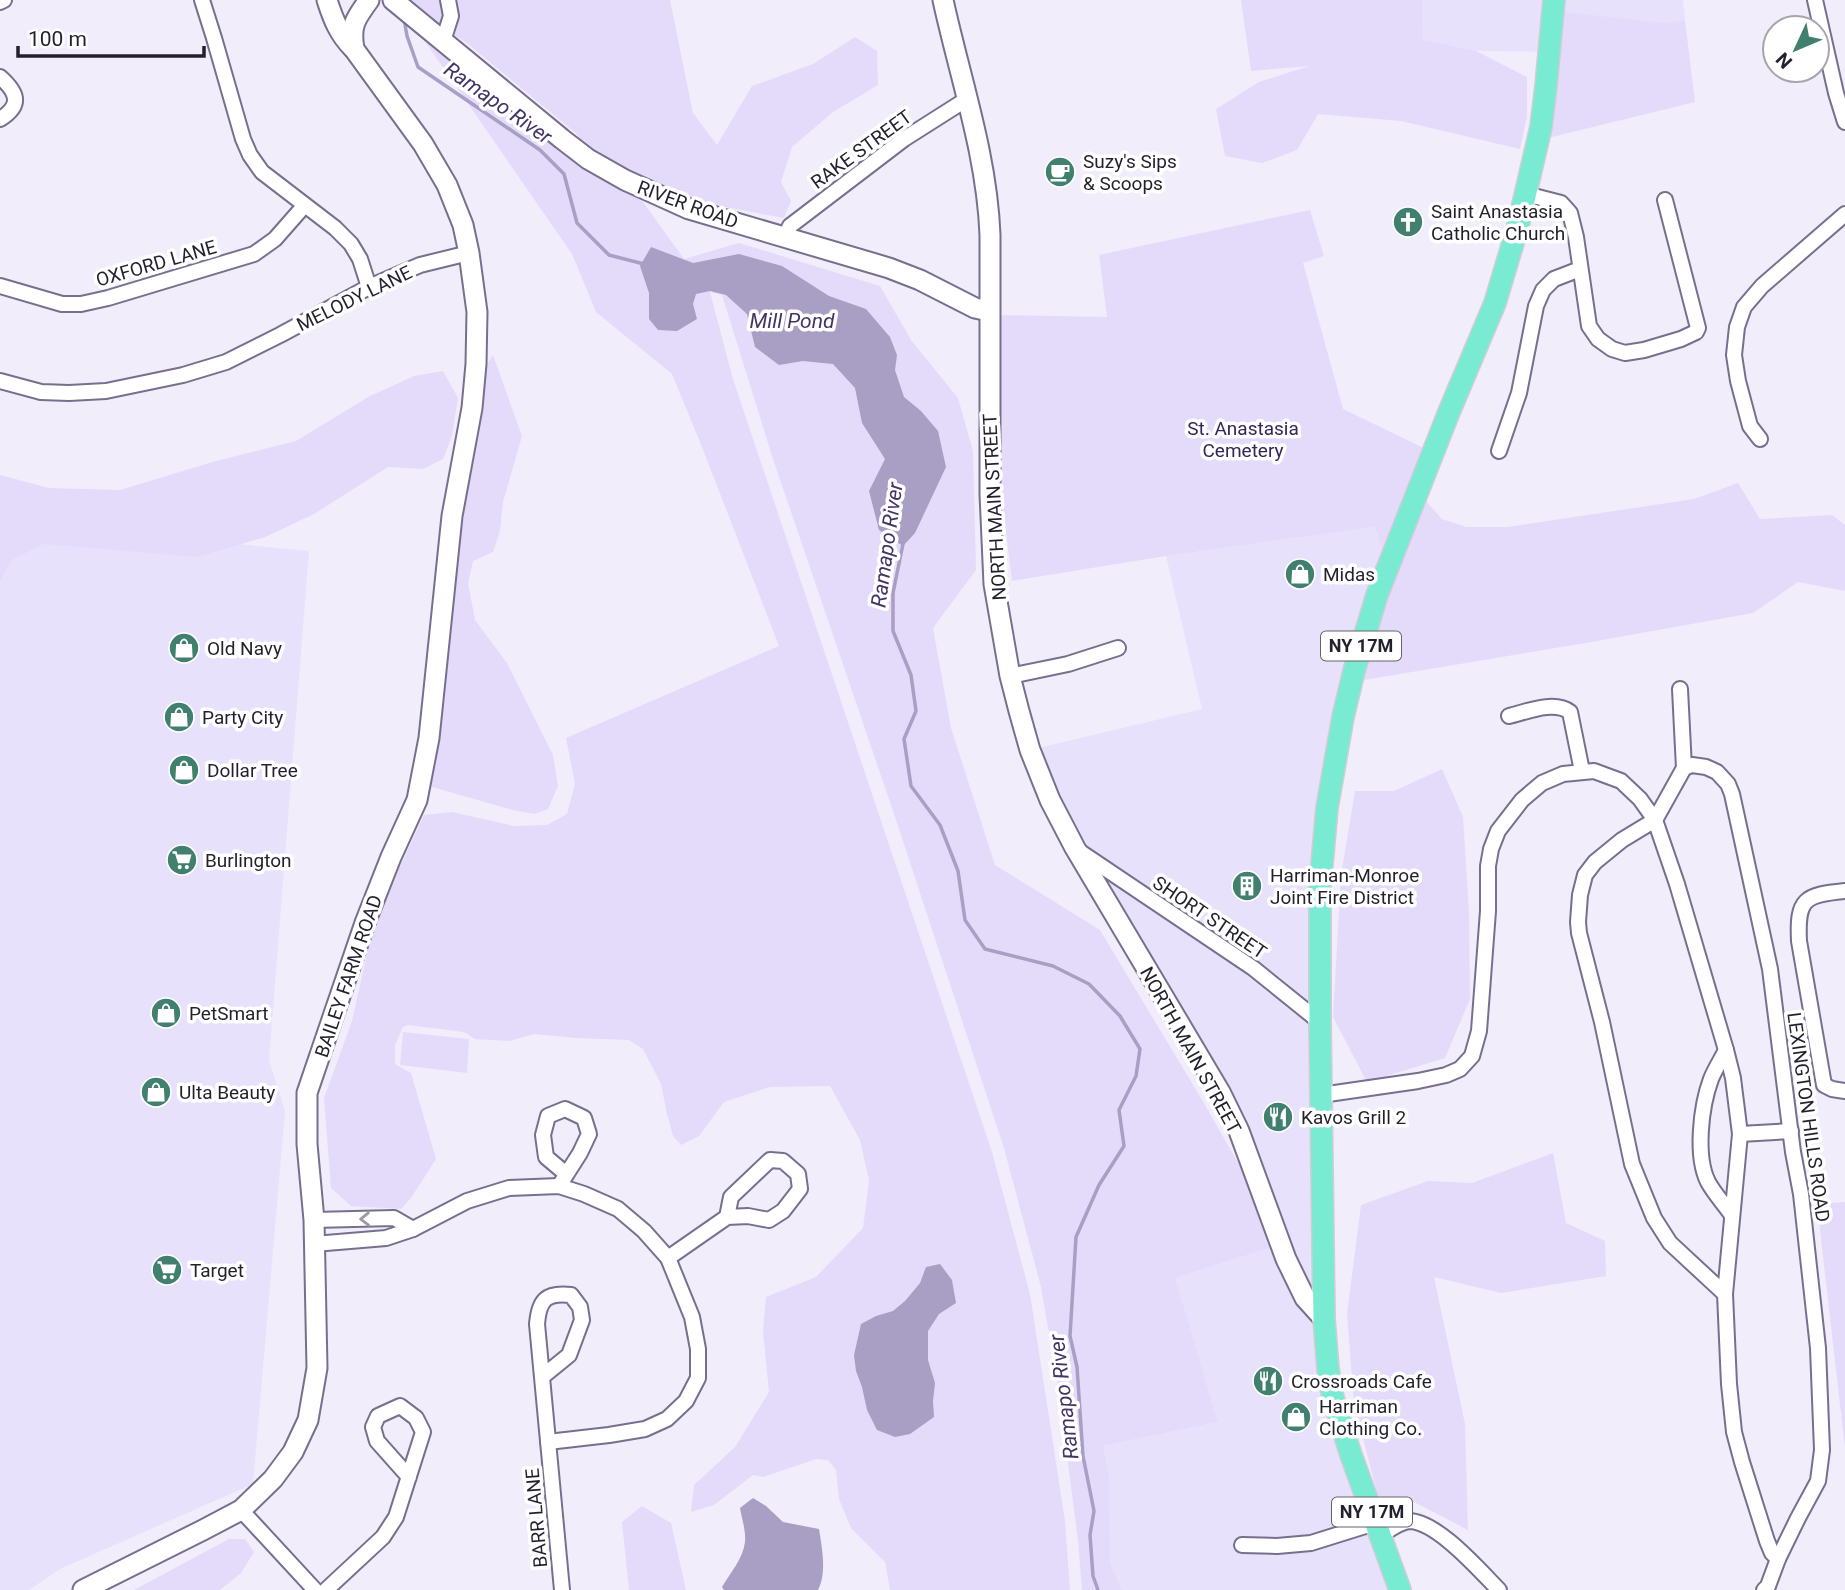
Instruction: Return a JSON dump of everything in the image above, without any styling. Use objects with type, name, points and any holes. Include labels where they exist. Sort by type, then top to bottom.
[{"type":"main road","name":"NY 17M","points":[[1400,1590],[1333,1398],[1328,1369],[1324,1319],[1320,1022],[1320,886],[1326,819],[1343,717],[1377,595],[1495,303],[1527,194],[1542,117],[1553,0]]},
{"type":"street","points":[[202,0],[250,155],[262,172],[335,228],[351,244],[360,259],[369,287]]},
{"type":"street","points":[[327,0],[342,36],[422,144],[447,185],[463,225],[469,253]]},
{"type":"street","points":[[354,49],[351,33],[355,20],[369,0]]},
{"type":"street","points":[[437,36],[451,16],[448,0]]},
{"type":"street","name":"NORTH MAIN STREET","points":[[943,0],[982,157],[989,203],[990,494],[994,584],[1010,676],[1030,750],[1050,800],[1075,848],[1220,1093],[1239,1131],[1286,1259],[1305,1298],[1324,1319]]},
{"type":"street","points":[[1815,0],[1845,122]]},
{"type":"street","name":"RIVER ROAD","points":[[395,2],[571,146],[616,175],[690,209],[889,268],[975,308],[989,311]]},
{"type":"street","points":[[0,77],[12,88],[16,100],[13,108],[0,118]]},
{"type":"street","name":"RAKE STREET","points":[[785,236],[790,226],[904,139],[967,99]]},
{"type":"street","points":[[1527,194],[1561,204],[1570,213],[1589,326],[1598,339],[1612,349],[1625,353],[1681,340],[1696,332],[1698,328],[1665,200]]},
{"type":"street","name":"OXFORD LANE","points":[[0,286],[62,303],[80,304],[108,298],[254,254],[275,239],[304,206]]},
{"type":"street","points":[[1760,439],[1750,426],[1734,355],[1737,327],[1744,307],[1762,286],[1845,214]]},
{"type":"street","name":"MELODY LANE","points":[[0,381],[41,391],[69,393],[106,391],[183,375],[226,362],[369,287],[420,265],[469,253]]},
{"type":"street","name":"BAILEY FARM ROAD","points":[[83,1590],[240,1510],[273,1479],[293,1452],[308,1420],[317,1368],[314,1220],[307,1144],[307,1093],[365,923],[417,800],[429,738],[452,516],[472,408],[476,364],[477,312],[469,253]]},
{"type":"street","points":[[1499,451],[1519,393],[1536,306],[1543,290],[1554,279],[1580,269]]},
{"type":"street","points":[[1010,676],[1068,664],[1118,648]]},
{"type":"street","points":[[1680,689],[1684,768],[1655,820],[1622,839],[1595,862],[1585,875],[1578,922],[1632,1164],[1654,1218],[1670,1242],[1725,1294]]},
{"type":"street","points":[[1509,716],[1548,707],[1564,708],[1570,712],[1582,771]]},
{"type":"street","name":"LEXINGTON HILLS ROAD","points":[[1684,768],[1692,765],[1717,772],[1728,783],[1732,794],[1770,969],[1801,1194],[1818,1348],[1822,1450],[1818,1481],[1764,1590]]},
{"type":"street","points":[[1321,1095],[1446,1075],[1460,1069],[1472,1056],[1479,1031],[1491,849],[1498,831],[1522,800],[1542,783],[1563,774],[1582,771],[1594,771],[1621,781],[1640,799],[1655,820],[1677,884],[1733,1078],[1740,1134],[1725,1294],[1729,1384],[1734,1432],[1742,1462],[1767,1541],[1778,1559]]},
{"type":"street","name":"SHORT STREET","points":[[1075,848],[1253,968],[1320,1022]]},
{"type":"street","points":[[1845,891],[1813,897],[1802,905],[1798,919],[1799,941],[1824,1085],[1845,1091]]},
{"type":"street","points":[[1726,1050],[1715,1069],[1705,1101],[1701,1153],[1708,1182],[1731,1214]]},
{"type":"street","points":[[1740,1134],[1791,1131]]},
{"type":"street","points":[[668,1258],[727,1217],[748,1216],[769,1220],[783,1211],[800,1189],[798,1174],[783,1161],[770,1160],[731,1197],[727,1217]]},
{"type":"street","name":"BARR LANE","points":[[314,1244],[386,1238],[413,1229],[467,1200],[509,1188],[562,1179],[584,1194],[618,1209],[644,1231],[668,1258],[692,1317],[698,1349],[698,1378],[686,1401],[667,1419],[645,1429],[548,1442],[562,1590]]},
{"type":"street","points":[[314,1220],[394,1218],[413,1229]]},
{"type":"street","points":[[542,1377],[569,1355],[582,1320],[580,1307],[571,1295],[556,1293],[538,1308],[537,1324],[548,1442]]},
{"type":"street","points":[[326,1590],[383,1538],[396,1517],[409,1477],[423,1432],[416,1418],[400,1406],[378,1416],[373,1427],[377,1441],[409,1477]]},
{"type":"street","points":[[240,1510],[315,1590]]},
{"type":"street","points":[[1242,1545],[1311,1543],[1407,1521],[1421,1523],[1438,1533],[1464,1555],[1499,1590]]},
{"type":"shaded area","points":[[1418,0],[1683,0],[1685,20],[1550,52],[1424,50]]},
{"type":"shaded area","points":[[0,521],[309,551],[269,1060],[285,1111],[253,1484],[60,1569],[29,1590],[0,1590]]},
{"type":"shaded area","points":[[1375,527],[1387,569],[1328,803],[1328,1369],[1400,1590],[1122,1590],[1110,1563],[1103,1446],[1218,1422],[1174,1278],[1281,1244],[1239,1131],[1030,750],[1202,709],[1166,556]]},
{"type":"green space","points":[[405,0],[670,0],[693,113],[717,145],[752,86],[813,64],[855,37],[877,51],[878,85],[833,112],[792,147],[781,182],[791,201],[784,218],[704,203],[590,154],[577,134],[468,44]]},
{"type":"green space","points":[[1241,0],[1422,0],[1423,40],[1476,51],[1527,77],[1527,117],[1520,149],[1401,121],[1318,114],[1297,150],[1262,163],[1225,156],[1216,109],[1259,82],[1309,66],[1251,71]]},
{"type":"green space","points":[[1563,12],[1665,23],[1685,20],[1695,102],[1544,139]]},
{"type":"green space","points":[[424,40],[643,202],[684,259],[739,243],[880,286],[911,340],[958,398],[973,451],[976,570],[933,628],[951,728],[995,865],[1100,930],[1201,1098],[1277,1231],[1281,1244],[1175,1278],[1218,1422],[1103,1446],[1109,1479],[1110,1563],[1122,1590],[1082,1590],[1057,1380],[1041,1287],[1004,1148],[773,459],[722,295],[710,292],[732,376],[992,1152],[1030,1294],[1065,1521],[1070,1590],[890,1590],[885,1562],[851,1528],[839,1499],[836,1470],[828,1460],[816,1459],[763,1477],[753,1475],[714,1505],[691,1512],[694,1485],[735,1447],[769,1392],[763,1331],[766,1297],[816,1277],[863,1228],[869,1180],[860,1140],[830,1086],[770,1087],[724,1102],[699,1136],[681,1145],[673,1136],[661,1084],[643,1049],[629,1040],[534,1034],[509,1041],[475,1039],[464,1032],[408,1025],[403,1027],[395,1045],[395,1064],[411,1073],[436,1159],[401,1209],[351,1206],[331,1188],[324,1098],[352,1021],[369,945],[397,873],[424,815],[452,812],[514,826],[547,825],[567,814],[575,784],[566,738],[779,646],[672,374],[596,312],[572,254]]},
{"type":"green space","name":"St. Anastasia Cemetery","points":[[1310,210],[1324,256],[1303,263],[1343,409],[1434,453],[1387,569],[1375,527],[1012,581],[1000,482],[997,315],[1107,317],[1099,255]]},
{"type":"green space","points":[[493,355],[522,436],[503,502],[500,531],[493,552],[473,561],[468,583],[475,620],[507,663],[553,755],[558,786],[548,809],[534,814],[425,785],[485,367]]},
{"type":"green space","points":[[443,371],[458,398],[452,436],[443,459],[423,469],[388,467],[314,514],[265,537],[197,557],[44,544],[12,560],[0,581],[0,475],[49,488],[120,490],[209,463],[296,441],[370,396],[414,376]]},
{"type":"green space","points":[[1738,483],[1760,519],[1832,515],[1845,525],[1845,591],[1798,582],[1753,613],[1364,680],[1380,614],[1424,499],[1442,519],[1466,527],[1508,527],[1694,499]]},
{"type":"green space","points":[[1442,769],[1463,817],[1469,911],[1470,999],[1445,1058],[1367,1082],[1333,1017],[1341,875],[1355,791],[1394,791]]},
{"type":"green space","points":[[403,1032],[469,1039],[467,1073],[400,1065]]},
{"type":"green space","points":[[1553,1153],[1566,1223],[1605,1241],[1606,1276],[1501,1293],[1434,1277],[1465,1424],[1468,1530],[1416,1503],[1378,1496],[1354,1404],[1347,1314],[1361,1205],[1428,1181],[1472,1183]]},
{"type":"green space","points":[[1845,1202],[1845,1448],[1817,1204]]},
{"type":"green space","points":[[642,1506],[671,1523],[686,1590],[629,1590],[622,1522]]},
{"type":"green space","points":[[229,1539],[245,1539],[254,1552],[241,1573],[220,1590],[134,1590]]},
{"type":"water","name":"Mill Pond","points":[[651,247],[693,263],[739,254],[782,266],[829,296],[866,309],[890,337],[897,355],[895,370],[904,397],[921,411],[938,431],[946,467],[915,533],[903,546],[879,530],[869,491],[885,459],[862,423],[855,388],[833,364],[803,361],[779,365],[755,347],[747,314],[726,295],[710,291],[696,294],[693,304],[697,319],[677,331],[658,330],[649,319],[649,293],[640,266]]},
{"type":"water","points":[[940,1264],[952,1280],[956,1303],[939,1314],[928,1331],[928,1360],[935,1383],[934,1417],[910,1434],[895,1437],[877,1430],[867,1410],[854,1355],[861,1324],[893,1311],[920,1283],[926,1267]]},
{"type":"water","points":[[753,1498],[783,1522],[819,1529],[823,1568],[818,1590],[724,1590],[722,1587],[744,1548],[740,1508]]},
{"type":"waterway","name":"Ramapo River","points":[[404,19],[418,67],[540,150],[564,174],[577,223],[609,255],[644,264]]},
{"type":"waterway","name":"Ramapo River","points":[[903,544],[893,593],[893,631],[911,675],[916,711],[904,739],[911,786],[940,825],[958,871],[965,920],[985,949],[1053,966],[1089,984],[1120,1016],[1140,1049],[1136,1076],[1119,1110],[1124,1146],[1099,1185],[1076,1237],[1070,1336],[1077,1367],[1083,1456],[1094,1511],[1090,1535],[1093,1576],[1098,1590]]},
{"type":"place","name":"Suzy's Sips & Scoops","points":[[1060,172]]},
{"type":"place","name":"Saint Anastasia Catholic Church","points":[[1408,222]]},
{"type":"place","name":"Midas","points":[[1300,574]]},
{"type":"place","name":"Old Navy","points":[[184,648]]},
{"type":"place","name":"Party City","points":[[179,717]]},
{"type":"place","name":"Dollar Tree","points":[[184,770]]},
{"type":"place","name":"Burlington","points":[[182,860]]},
{"type":"place","name":"Harriman-Monroe Joint Fire District","points":[[1247,886]]},
{"type":"place","name":"PetSmart","points":[[166,1013]]},
{"type":"place","name":"Ulta Beauty","points":[[156,1092]]},
{"type":"place","name":"Kavos Grill 2","points":[[1278,1117]]},
{"type":"place","name":"Target","points":[[167,1270]]},
{"type":"place","name":"Crossroads Cafe","points":[[1268,1381]]},
{"type":"place","name":"Harriman Clothing Co.","points":[[1296,1417]]}]
